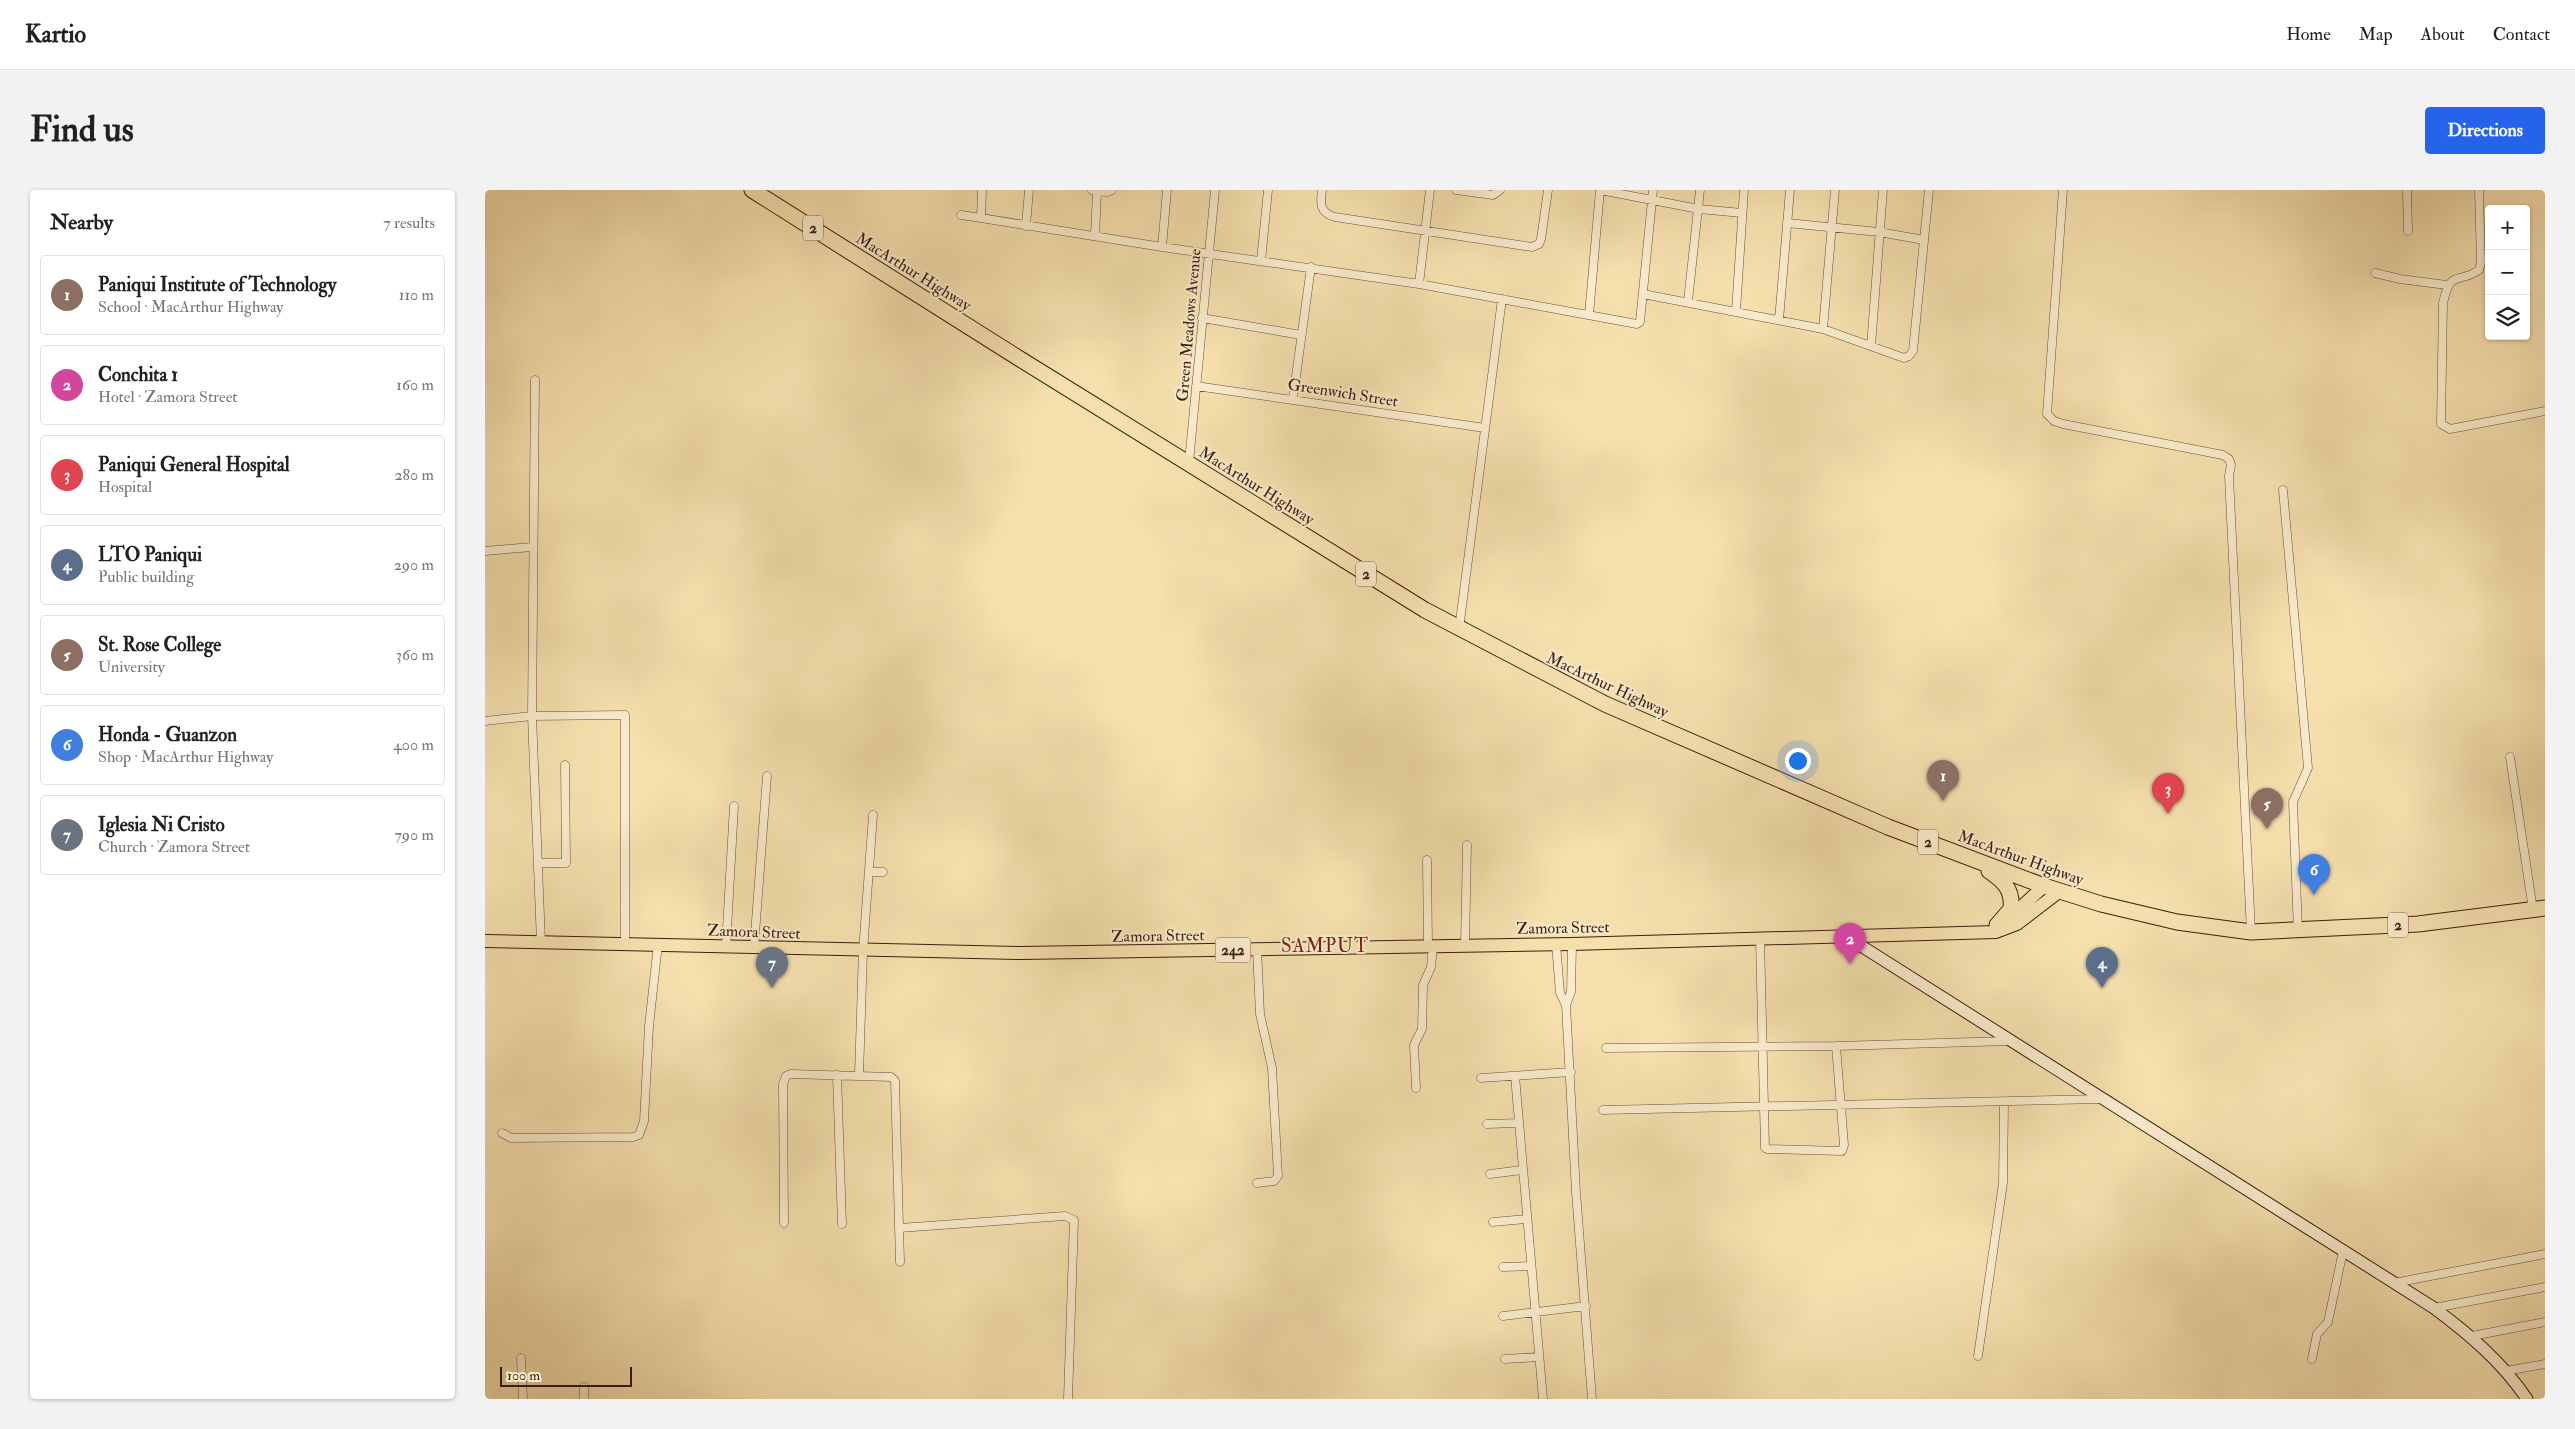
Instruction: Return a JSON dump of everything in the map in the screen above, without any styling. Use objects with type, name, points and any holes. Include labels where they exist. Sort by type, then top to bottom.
[{"type":"highway","name":"MacArthur Highway","points":[[752,190],[1377,581],[1459,629],[1622,711],[1804,792],[2044,886],[2140,914],[2251,932],[2418,924],[2539,909]]},
{"type":"highway","points":[[1967,856],[2001,878],[2010,890],[2011,909],[2000,928]]},
{"type":"main road","name":"Zamora Street","points":[[2000,928],[2014,916],[2033,894],[2044,886]]},
{"type":"main road","name":"Zamora Street","points":[[485,941],[1021,953],[1760,939],[1982,931],[2000,928],[2027,918],[2060,891]]},
{"type":"street","points":[[981,218],[982,190]]},
{"type":"street","points":[[1025,226],[1029,190]]},
{"type":"street","points":[[1095,236],[1095,191],[1112,190]]},
{"type":"street","points":[[1161,247],[1167,190]]},
{"type":"street","name":"Green Meadows Avenue","points":[[1189,462],[1215,190]]},
{"type":"street","points":[[1261,261],[1268,190]]},
{"type":"street","points":[[1322,190],[1321,207],[1329,215],[1425,232],[1536,246],[1541,239],[1548,190]]},
{"type":"street","points":[[1419,284],[1430,190]]},
{"type":"street","points":[[1456,190],[1493,195],[1500,190]]},
{"type":"street","points":[[1589,315],[1600,190],[1699,208],[1742,213]]},
{"type":"street","points":[[961,215],[1161,247],[1419,284],[1637,324],[1639,322],[1643,294],[1653,190]]},
{"type":"street","points":[[1688,301],[1700,190]]},
{"type":"street","points":[[1736,310],[1744,190]]},
{"type":"street","points":[[1779,320],[1790,190]]},
{"type":"street","points":[[1823,329],[1835,190]]},
{"type":"street","points":[[1871,346],[1883,190]]},
{"type":"street","points":[[1643,294],[1736,310],[1823,329],[1904,358],[1913,351],[1929,190]]},
{"type":"street","points":[[2063,190],[2047,414],[2054,421],[2063,424],[2223,455],[2229,459],[2231,465],[2229,486],[2251,932]]},
{"type":"street","points":[[2407,190],[2408,231]]},
{"type":"street","points":[[2479,190],[2481,263],[2479,270],[2454,278],[2447,285],[2443,303],[2441,424],[2450,429],[2545,412]]},
{"type":"street","points":[[1787,223],[1879,232],[1924,240]]},
{"type":"street","points":[[1293,398],[1311,268]]},
{"type":"street","points":[[2375,273],[2400,279],[2447,285]]},
{"type":"street","points":[[1459,629],[1503,299]]},
{"type":"street","points":[[1202,318],[1301,335]]},
{"type":"street","points":[[535,380],[532,716],[541,942]]},
{"type":"street","name":"Greenwich Street","points":[[1196,386],[1293,398],[1485,428]]},
{"type":"street","points":[[2283,490],[2308,768],[2293,802],[2298,931]]},
{"type":"street","points":[[485,552],[533,546]]},
{"type":"street","points":[[485,721],[532,716],[625,715],[625,943]]},
{"type":"street","points":[[2510,757],[2539,909]]},
{"type":"street","points":[[538,863],[566,863],[565,765]]},
{"type":"street","points":[[754,947],[767,776]]},
{"type":"street","points":[[726,946],[734,806]]},
{"type":"street","points":[[859,1075],[863,950],[873,815]]},
{"type":"street","points":[[1465,946],[1467,845]]},
{"type":"street","points":[[1416,1088],[1414,1045],[1422,1029],[1423,985],[1431,967],[1427,860]]},
{"type":"street","points":[[869,872],[883,872]]},
{"type":"street","points":[[1847,936],[2434,1308],[2472,1336],[2506,1371],[2527,1399]]},
{"type":"street","points":[[1760,939],[1765,1148],[1839,1152],[1844,1145],[1836,1046]]},
{"type":"street","points":[[502,1133],[511,1138],[639,1135],[644,1121],[649,1026],[659,944]]},
{"type":"street","points":[[1557,944],[1560,993],[1566,1004],[1576,1192],[1592,1399]]},
{"type":"street","points":[[1566,1004],[1571,992],[1572,944]]},
{"type":"street","points":[[1257,949],[1260,1014],[1272,1068],[1278,1176],[1274,1181],[1257,1183]]},
{"type":"street","points":[[1558,962],[1571,962]]},
{"type":"street","points":[[1606,1048],[1836,1046],[2011,1041]]},
{"type":"street","points":[[1481,1078],[1571,1072]]},
{"type":"street","points":[[785,1223],[783,1080],[791,1074],[891,1077],[895,1081],[900,1262]]},
{"type":"street","points":[[837,1075],[842,1224]]},
{"type":"street","points":[[1515,1076],[1543,1399]]},
{"type":"street","points":[[1603,1110],[2102,1099]]},
{"type":"street","points":[[1978,1356],[2003,1183],[2003,1102]]},
{"type":"street","points":[[1487,1124],[1518,1123]]},
{"type":"street","points":[[1490,1174],[1522,1170]]},
{"type":"street","points":[[899,1228],[1065,1216],[1074,1220],[1068,1399]]},
{"type":"street","points":[[1493,1222],[1527,1219]]},
{"type":"street","points":[[2312,1359],[2317,1334],[2328,1322],[2343,1251]]},
{"type":"street","points":[[2394,1283],[2545,1254]]},
{"type":"street","points":[[1503,1267],[1530,1266]]},
{"type":"street","points":[[2434,1308],[2545,1287]]},
{"type":"street","points":[[1503,1316],[1585,1306]]},
{"type":"street","points":[[2472,1336],[2545,1322]]},
{"type":"street","points":[[1505,1359],[1539,1357]]},
{"type":"street","points":[[521,1358],[523,1399]]},
{"type":"street","points":[[2506,1371],[2545,1364]]},
{"type":"street","points":[[584,1387],[584,1399]]},
{"type":"place","name":"Paniqui Institute of Technology","points":[[1943,801]]},
{"type":"place","name":"Paniqui General Hospital","points":[[2168,814]]},
{"type":"place","name":"St. Rose College","points":[[2267,829]]},
{"type":"place","name":"Honda - Guanzon","points":[[2314,895]]},
{"type":"place","name":"Conchita 1","points":[[1850,964]]},
{"type":"place","name":"Iglesia Ni Cristo","points":[[772,988]]},
{"type":"place","name":"LTO Paniqui","points":[[2102,988]]},
{"type":"district","name":"SAMPUT","points":[[1325,945]]}]
